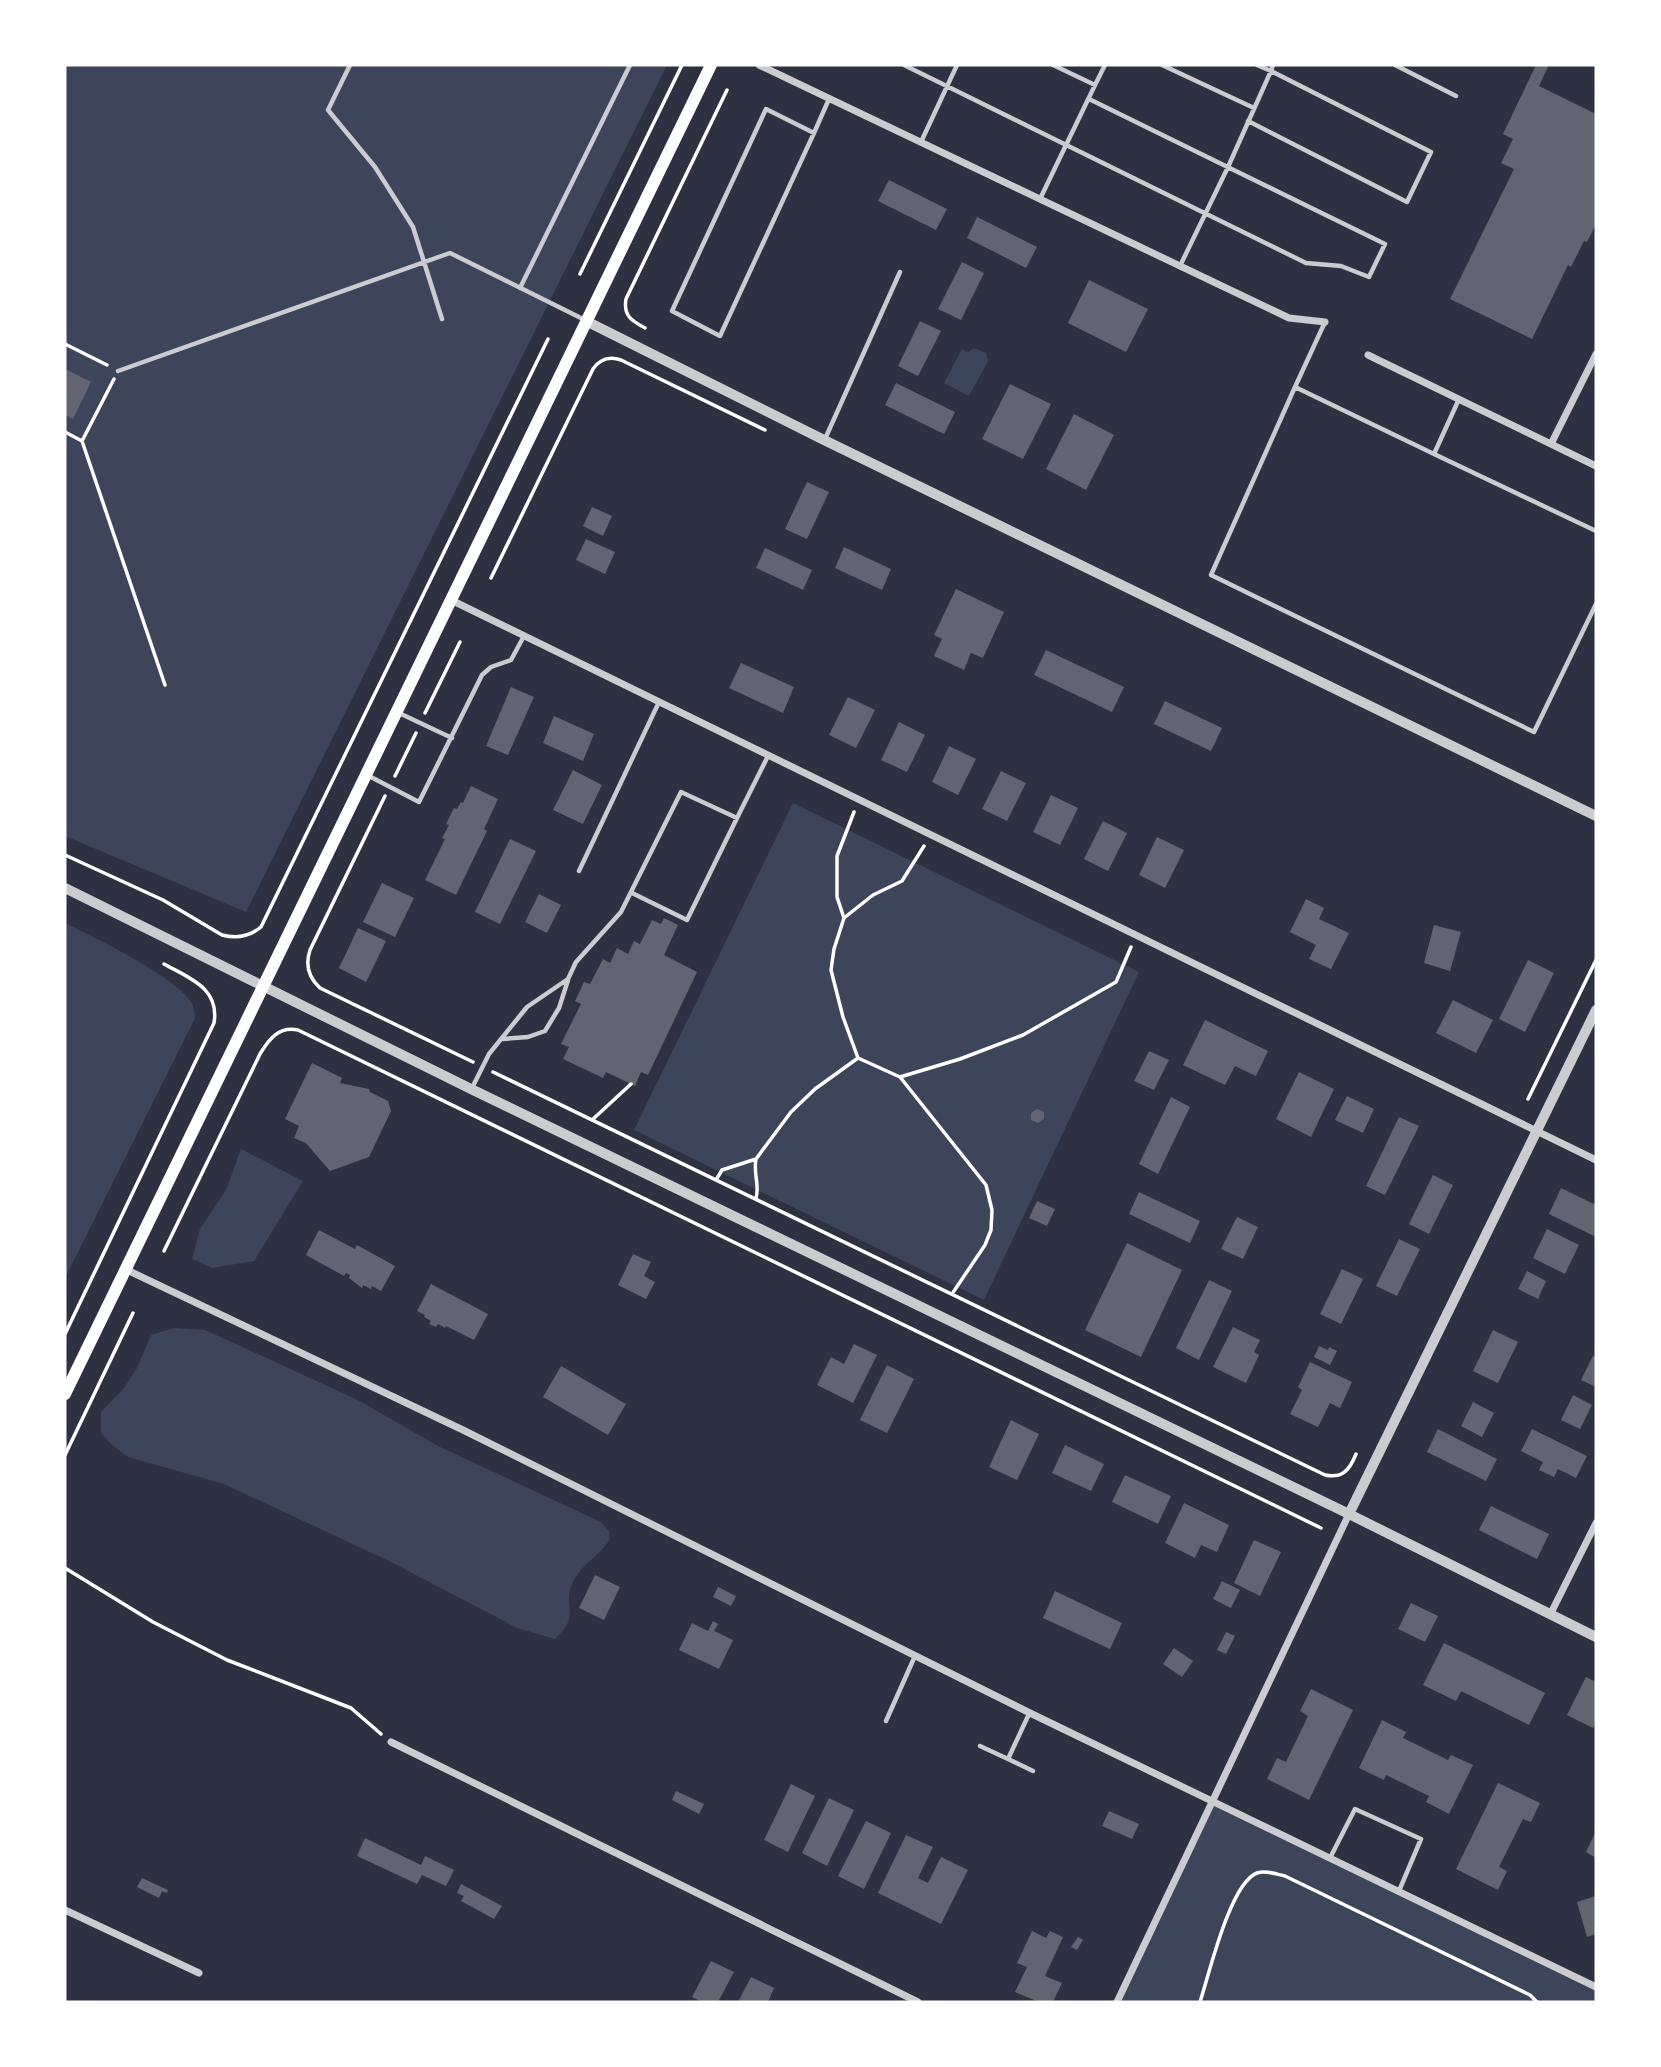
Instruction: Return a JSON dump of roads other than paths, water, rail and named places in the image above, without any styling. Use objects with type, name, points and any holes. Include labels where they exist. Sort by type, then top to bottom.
[{"type":"main road","points":[[65,1394],[710,65]]},
{"type":"street","points":[[759,65],[1289,318],[1325,321]]},
{"type":"street","points":[[586,321],[824,440],[1596,816]]},
{"type":"street","points":[[1551,444],[1596,354]]},
{"type":"street","points":[[1368,355],[1596,466]]},
{"type":"street","points":[[451,600],[1596,1160]]},
{"type":"street","points":[[65,888],[1596,1637]]},
{"type":"street","points":[[1117,2002],[1349,1514],[1596,1010]]},
{"type":"street","points":[[125,1269],[463,1430],[1030,1713],[1596,1987]]},
{"type":"street","points":[[1550,1615],[1596,1523]]},
{"type":"street","points":[[391,1742],[918,2002]]},
{"type":"street","points":[[65,1910],[200,1973]]},
{"type":"lane","points":[[350,65],[328,110],[375,167],[413,227],[442,319]]},
{"type":"lane","points":[[520,288],[630,65]]},
{"type":"lane","points":[[904,65],[1306,263],[1341,266],[1369,277],[1385,244],[1089,99]]},
{"type":"lane","points":[[921,142],[957,65]]},
{"type":"lane","points":[[1053,65],[1095,85]]},
{"type":"lane","points":[[1040,199],[1105,65]]},
{"type":"lane","points":[[1162,65],[1254,108]]},
{"type":"lane","points":[[1248,121],[1407,202],[1431,152],[1257,65]]},
{"type":"lane","points":[[1180,266],[1273,65]]},
{"type":"lane","points":[[1395,65],[1456,96]]},
{"type":"lane","points":[[814,133],[766,109],[672,311],[720,335],[830,99]]},
{"type":"lane","points":[[118,371],[450,253],[586,321]]},
{"type":"lane","points":[[824,440],[900,272]]},
{"type":"lane","points":[[1325,321],[1211,575],[1534,732],[1596,604]]},
{"type":"lane","points":[[1295,387],[1596,531]]},
{"type":"lane","points":[[1434,454],[1459,399]]},
{"type":"lane","points":[[366,775],[419,802],[482,675],[491,667],[510,660],[524,636]]},
{"type":"lane","points":[[579,871],[659,702]]},
{"type":"lane","points":[[397,712],[452,738]]},
{"type":"lane","points":[[632,893],[687,920],[768,756]]},
{"type":"lane","points":[[502,1039],[528,1037],[545,1031],[559,1008],[576,962],[621,912],[632,893],[681,792],[737,818]]},
{"type":"lane","points":[[471,1088],[502,1039],[527,1007],[568,979]]},
{"type":"lane","points":[[886,1721],[915,1656]]},
{"type":"lane","points":[[1008,1759],[1030,1713]]},
{"type":"lane","points":[[980,1746],[1033,1771]]},
{"type":"lane","points":[[1330,1858],[1355,1809],[1421,1839],[1399,1891]]}]
